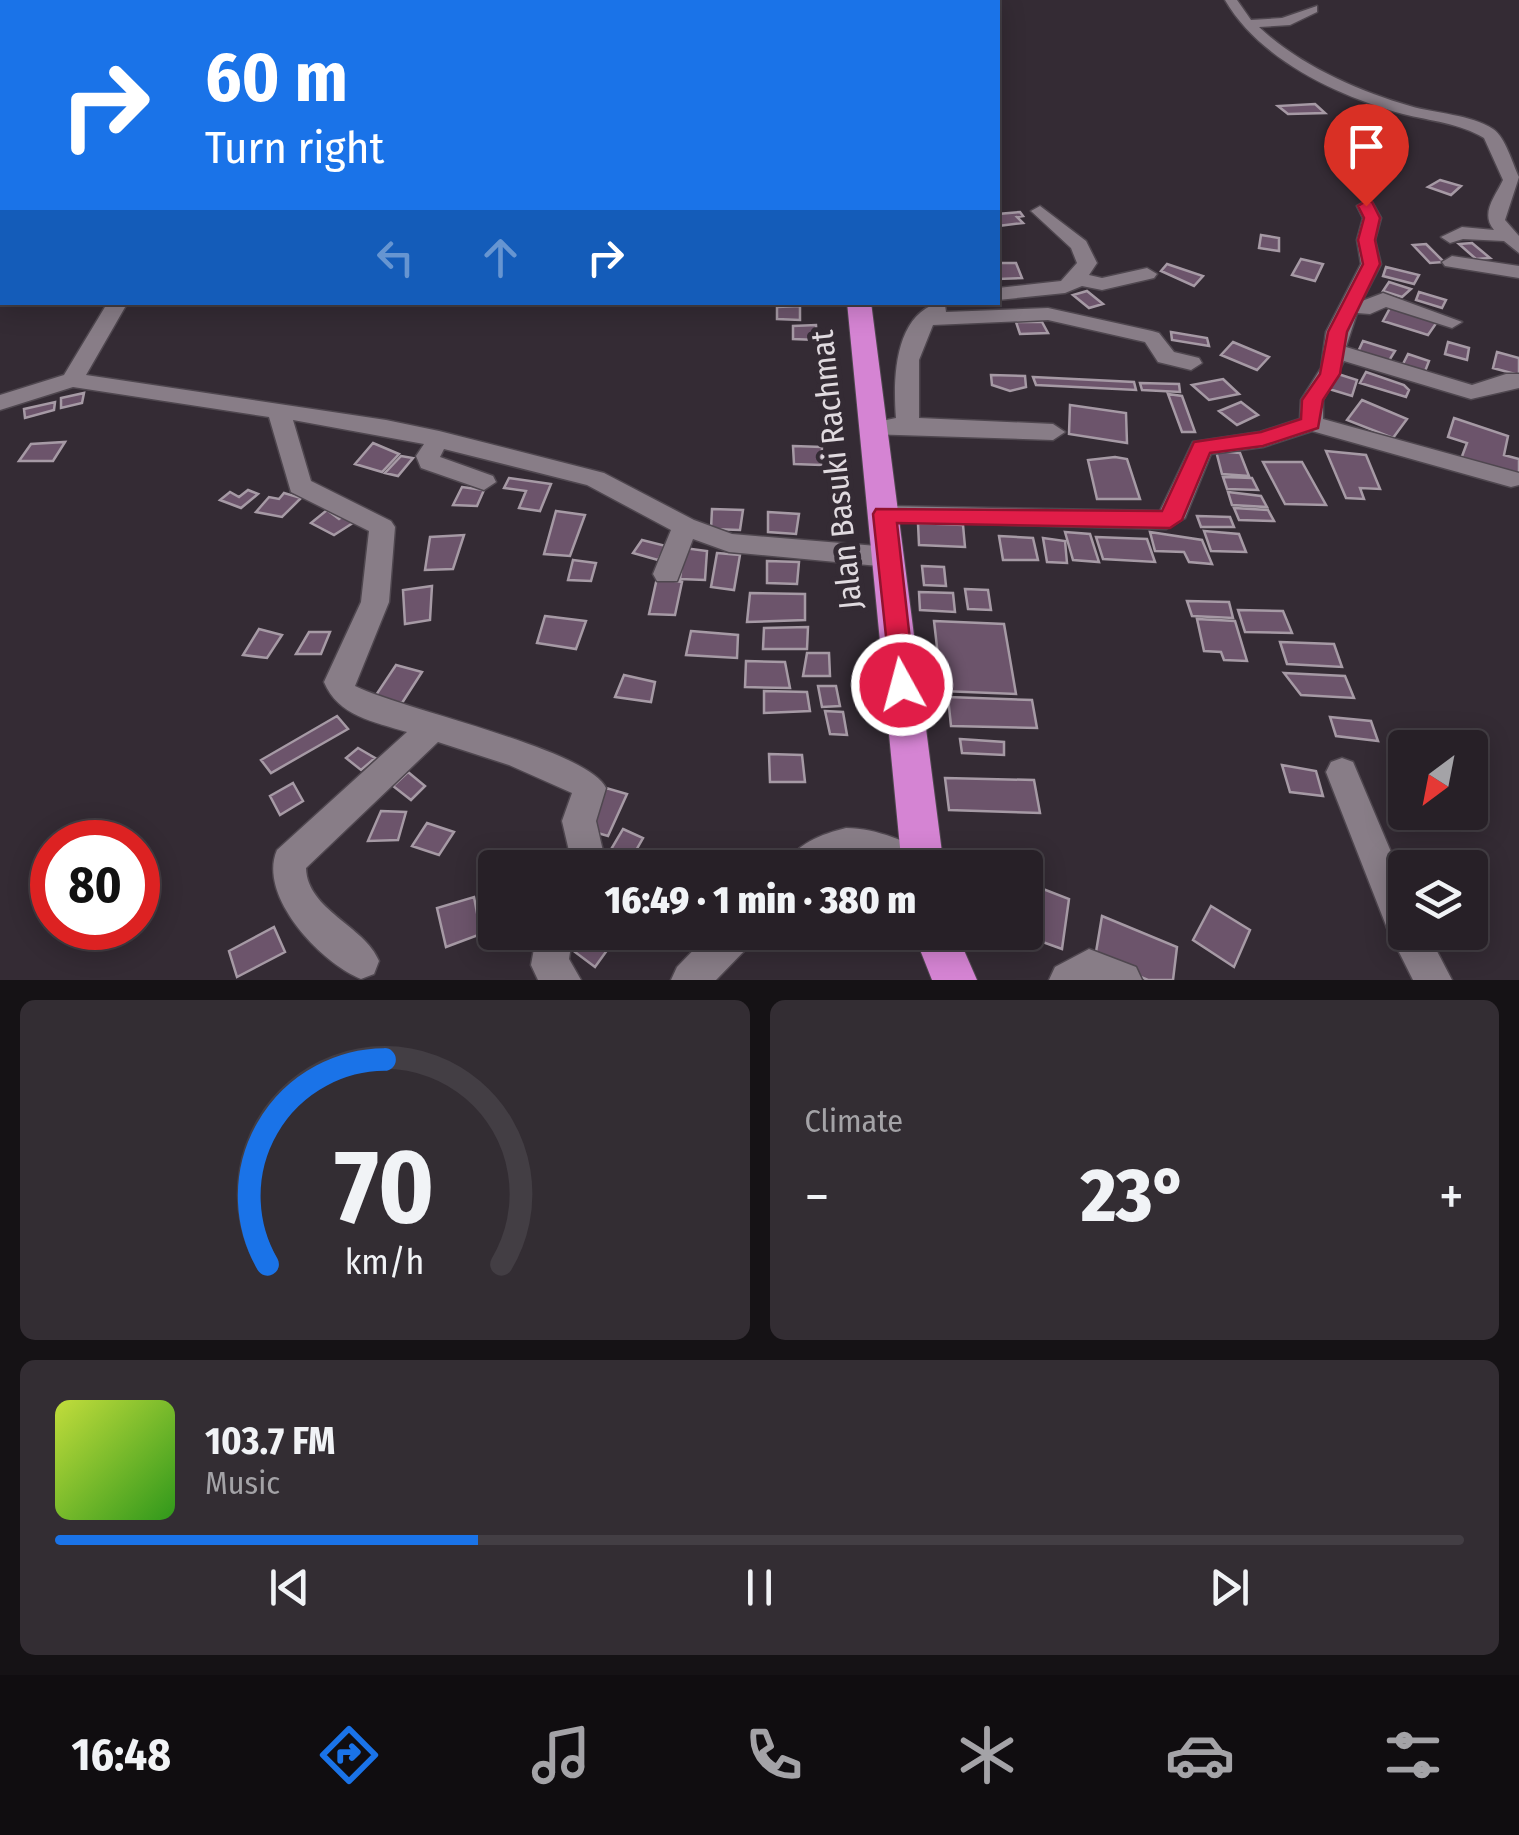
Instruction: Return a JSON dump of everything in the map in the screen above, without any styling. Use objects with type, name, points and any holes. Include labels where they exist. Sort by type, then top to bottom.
[{"type":"highway","name":"Jalan Basuki Rachmat","points":[[861,305],[890,427],[884,514],[921,850]]},
{"type":"highway","points":[[942,950],[955,980]]},
{"type":"street","points":[[1231,0],[1248,24],[1279,52],[1306,68],[1399,108],[1466,124],[1491,135],[1512,180],[1496,217],[1513,242]]},
{"type":"street","points":[[1248,24],[1285,22],[1312,9]]},
{"type":"street","points":[[1311,423],[1312,400],[1327,380],[1338,332],[1354,307],[1372,264],[1366,240],[1372,218],[1366,206]]},
{"type":"street","points":[[1040,211],[1088,258],[1078,280]]},
{"type":"street","points":[[1450,237],[1462,232],[1513,242]]},
{"type":"street","points":[[1452,262],[1519,272]]},
{"type":"street","points":[[1000,294],[1050,290],[1078,280],[1102,284],[1147,274]]},
{"type":"street","points":[[1354,307],[1370,308],[1383,299],[1452,322]]},
{"type":"street","points":[[72,380],[116,305]]},
{"type":"street","points":[[947,305],[926,319],[908,354],[890,427],[1053,432]]},
{"type":"street","points":[[926,319],[1059,316],[1152,337],[1167,358],[1192,363]]},
{"type":"street","points":[[1335,351],[1471,392],[1484,391],[1503,380],[1519,381]]},
{"type":"street","points":[[0,402],[72,380],[279,410],[440,439],[595,479],[684,526],[743,545],[889,557]]},
{"type":"street","points":[[279,410],[300,486],[382,527],[375,602],[344,671],[341,688],[371,708],[435,726],[589,785],[579,821],[586,850]]},
{"type":"street","points":[[884,514],[1166,520],[1176,512],[1201,448],[1263,439],[1311,423],[1512,480]]},
{"type":"street","points":[[440,439],[428,456],[430,462],[484,482]]},
{"type":"street","points":[[667,574],[684,526]]},
{"type":"street","points":[[361,960],[323,926],[291,886],[286,873],[289,860],[435,726]]},
{"type":"street","points":[[1342,772],[1388,886]]},
{"type":"street","points":[[824,850],[856,842],[877,850]]},
{"type":"street","points":[[552,950],[550,965],[562,980]]},
{"type":"street","points":[[690,980],[719,950]]},
{"type":"street","points":[[1417,950],[1434,980]]},
{"type":"street","points":[[1068,980],[1089,968],[1123,980]]},
{"type":"building","points":[[1315,104],[1325,113],[1288,114],[1278,106]]},
{"type":"building","points":[[1440,180],[1461,186],[1451,195],[1428,187]]},
{"type":"building","points":[[1020,212],[1023,216],[1017,217],[1023,223],[1000,226],[1000,214]]},
{"type":"building","points":[[1261,235],[1279,238],[1279,251],[1259,248]]},
{"type":"building","points":[[1472,243],[1490,258],[1476,259],[1459,244]]},
{"type":"building","points":[[1426,244],[1444,262],[1430,263],[1413,245]]},
{"type":"building","points":[[1301,259],[1323,264],[1315,281],[1292,275]]},
{"type":"building","points":[[1000,263],[1016,263],[1022,278],[1000,279]]},
{"type":"building","points":[[1167,264],[1203,276],[1194,286],[1161,271]]},
{"type":"building","points":[[1386,267],[1419,275],[1414,284],[1383,276]]},
{"type":"building","points":[[1389,282],[1411,289],[1402,297],[1383,291]]},
{"type":"building","points":[[1087,291],[1103,304],[1089,308],[1073,295]]},
{"type":"building","points":[[1419,292],[1446,300],[1442,308],[1416,300]]},
{"type":"building","points":[[800,306],[800,320],[777,319],[777,307]]},
{"type":"building","points":[[1390,308],[1437,322],[1428,335],[1383,321]]},
{"type":"building","points":[[1016,322],[1042,322],[1048,333],[1020,334]]},
{"type":"building","points":[[816,325],[817,340],[793,339],[793,326]]},
{"type":"building","points":[[1171,332],[1207,338],[1209,346],[1172,340]]},
{"type":"building","points":[[1363,341],[1395,351],[1387,364],[1357,354]]},
{"type":"building","points":[[1233,342],[1269,357],[1257,370],[1221,355]]},
{"type":"building","points":[[1448,342],[1469,348],[1467,360],[1445,354]]},
{"type":"building","points":[[1497,352],[1519,358],[1519,375],[1493,368]]},
{"type":"building","points":[[1408,354],[1429,361],[1424,374],[1402,366]]},
{"type":"building","points":[[1366,372],[1404,385],[1409,390],[1406,397],[1360,383]]},
{"type":"building","points":[[1338,374],[1357,380],[1352,396],[1329,389]]},
{"type":"building","points":[[991,375],[1025,376],[1026,387],[1010,391],[992,385]]},
{"type":"building","points":[[1033,377],[1134,382],[1136,390],[1036,385]]},
{"type":"building","points":[[1223,379],[1239,394],[1209,400],[1192,385]]},
{"type":"building","points":[[1140,383],[1179,384],[1180,392],[1142,390]]},
{"type":"building","points":[[84,393],[82,403],[61,408],[61,398]]},
{"type":"building","points":[[1168,394],[1182,396],[1195,432],[1182,432]]},
{"type":"building","points":[[1362,400],[1407,419],[1393,438],[1347,420]]},
{"type":"building","points":[[55,402],[54,410],[25,418],[24,409]]},
{"type":"building","points":[[1241,402],[1258,415],[1237,425],[1219,411]]},
{"type":"building","points":[[1070,405],[1126,413],[1127,443],[1069,434]]},
{"type":"building","points":[[1454,418],[1508,436],[1504,455],[1519,459],[1519,476],[1461,459],[1467,443],[1448,437]]},
{"type":"building","points":[[65,442],[53,461],[19,461],[31,444]]},
{"type":"building","points":[[373,443],[399,454],[382,472],[355,464]]},
{"type":"building","points":[[793,446],[822,447],[821,465],[794,464]]},
{"type":"building","points":[[1216,451],[1240,453],[1249,476],[1222,474]]},
{"type":"building","points":[[1326,451],[1366,455],[1380,489],[1360,488],[1364,499],[1346,498]]},
{"type":"building","points":[[401,456],[413,458],[398,476],[385,473]]},
{"type":"building","points":[[1127,459],[1140,499],[1097,499],[1088,460]]},
{"type":"building","points":[[1263,462],[1302,462],[1326,505],[1285,504]]},
{"type":"building","points":[[1223,477],[1252,478],[1258,490],[1227,489]]},
{"type":"building","points":[[509,478],[551,484],[540,511],[519,508],[526,491],[504,488]]},
{"type":"building","points":[[462,487],[484,490],[477,506],[453,505]]},
{"type":"building","points":[[248,490],[258,494],[241,508],[220,500],[230,492],[239,497]]},
{"type":"building","points":[[1228,492],[1261,496],[1267,507],[1232,505]]},
{"type":"building","points":[[284,493],[301,498],[282,517],[256,512],[269,497],[279,499]]},
{"type":"building","points":[[1234,508],[1268,510],[1274,521],[1239,520]]},
{"type":"building","points":[[712,509],[743,510],[740,530],[711,529]]},
{"type":"building","points":[[327,510],[339,519],[346,514],[356,521],[334,535],[311,523]]},
{"type":"building","points":[[556,511],[585,515],[570,556],[544,554]]},
{"type":"building","points":[[768,512],[799,514],[796,534],[768,532]]},
{"type":"building","points":[[1197,516],[1230,517],[1234,527],[1201,527]]},
{"type":"building","points":[[918,523],[963,525],[965,547],[919,545]]},
{"type":"building","points":[[1204,531],[1239,534],[1246,552],[1211,551]]},
{"type":"building","points":[[1065,532],[1090,534],[1099,562],[1073,560]]},
{"type":"building","points":[[1150,532],[1202,540],[1212,564],[1189,562],[1184,552],[1155,551]]},
{"type":"building","points":[[464,535],[453,569],[425,570],[430,537]]},
{"type":"building","points":[[999,536],[1033,538],[1038,560],[1003,560]]},
{"type":"building","points":[[1096,537],[1147,539],[1155,562],[1103,559]]},
{"type":"building","points":[[1043,538],[1065,541],[1067,563],[1047,562]]},
{"type":"building","points":[[642,540],[666,546],[658,560],[633,553]]},
{"type":"building","points":[[684,548],[707,551],[705,580],[680,579]]},
{"type":"building","points":[[717,553],[740,555],[734,590],[711,587]]},
{"type":"building","points":[[573,560],[596,563],[591,581],[568,580]]},
{"type":"building","points":[[767,561],[799,562],[797,584],[767,583]]},
{"type":"building","points":[[922,566],[944,567],[946,586],[924,585]]},
{"type":"building","points":[[657,578],[682,582],[675,615],[649,614]]},
{"type":"building","points":[[432,586],[430,620],[405,624],[403,590]]},
{"type":"building","points":[[965,589],[988,590],[991,610],[968,609]]},
{"type":"building","points":[[919,592],[953,593],[955,612],[920,610]]},
{"type":"building","points":[[750,593],[805,594],[805,620],[747,622]]},
{"type":"building","points":[[1187,601],[1229,602],[1233,618],[1192,616]]},
{"type":"building","points":[[1238,610],[1283,611],[1292,633],[1245,632]]},
{"type":"building","points":[[545,616],[586,621],[576,649],[537,643]]},
{"type":"building","points":[[1197,619],[1235,621],[1247,661],[1224,660],[1221,652],[1204,651]]},
{"type":"building","points":[[934,621],[1004,624],[1016,694],[942,691]]},
{"type":"building","points":[[808,627],[807,649],[763,649],[764,628]]},
{"type":"building","points":[[259,629],[282,635],[267,658],[243,655]]},
{"type":"building","points":[[691,631],[738,635],[737,658],[686,655]]},
{"type":"building","points":[[309,632],[330,632],[321,654],[296,654]]},
{"type":"building","points":[[1280,642],[1334,644],[1342,667],[1287,664]]},
{"type":"building","points":[[807,653],[829,653],[830,676],[803,676]]},
{"type":"building","points":[[746,661],[785,662],[790,688],[745,687]]},
{"type":"building","points":[[396,665],[422,672],[402,703],[374,698]]},
{"type":"building","points":[[1284,673],[1345,676],[1354,698],[1301,695]]},
{"type":"building","points":[[624,675],[655,682],[651,702],[615,697]]},
{"type":"building","points":[[818,686],[836,686],[840,706],[822,707]]},
{"type":"building","points":[[764,691],[807,692],[810,711],[764,713]]},
{"type":"building","points":[[948,697],[1032,700],[1037,728],[951,726]]},
{"type":"building","points":[[825,711],[843,712],[847,735],[830,734]]},
{"type":"building","points":[[337,716],[348,729],[271,773],[261,760]]},
{"type":"building","points":[[1330,717],[1371,721],[1378,741],[1336,736]]},
{"type":"building","points":[[960,739],[1004,742],[1004,755],[962,753]]},
{"type":"building","points":[[358,748],[375,758],[361,770],[346,758]]},
{"type":"building","points":[[769,754],[802,755],[805,782],[770,782]]},
{"type":"building","points":[[1282,765],[1316,771],[1323,796],[1290,792]]},
{"type":"building","points":[[408,772],[425,786],[411,800],[393,786]]},
{"type":"building","points":[[945,778],[1034,780],[1040,813],[949,810]]},
{"type":"building","points":[[293,783],[303,801],[280,815],[270,796]]},
{"type":"building","points":[[606,788],[627,794],[608,836],[587,830]]},
{"type":"building","points":[[381,811],[406,812],[398,840],[368,841]]},
{"type":"building","points":[[427,823],[454,832],[439,855],[412,846]]},
{"type":"building","points":[[623,829],[643,838],[636,850],[611,850]]},
{"type":"building","points":[[1043,889],[1069,899],[1062,949],[1043,942]]},
{"type":"building","points":[[474,897],[478,935],[446,947],[437,908]]},
{"type":"building","points":[[1211,906],[1250,930],[1234,967],[1193,940]]},
{"type":"building","points":[[1102,916],[1177,947],[1173,980],[1148,980],[1095,958]]},
{"type":"building","points":[[274,927],[285,952],[237,977],[229,951]]},
{"type":"building","points":[[576,950],[607,950],[595,967]]},
{"type":"route","points":[[902,685],[884,514],[1170,520],[1201,448],[1263,439],[1311,423],[1312,400],[1330,374],[1338,332],[1354,307],[1372,264],[1366,244],[1372,218],[1366,206]]}]
